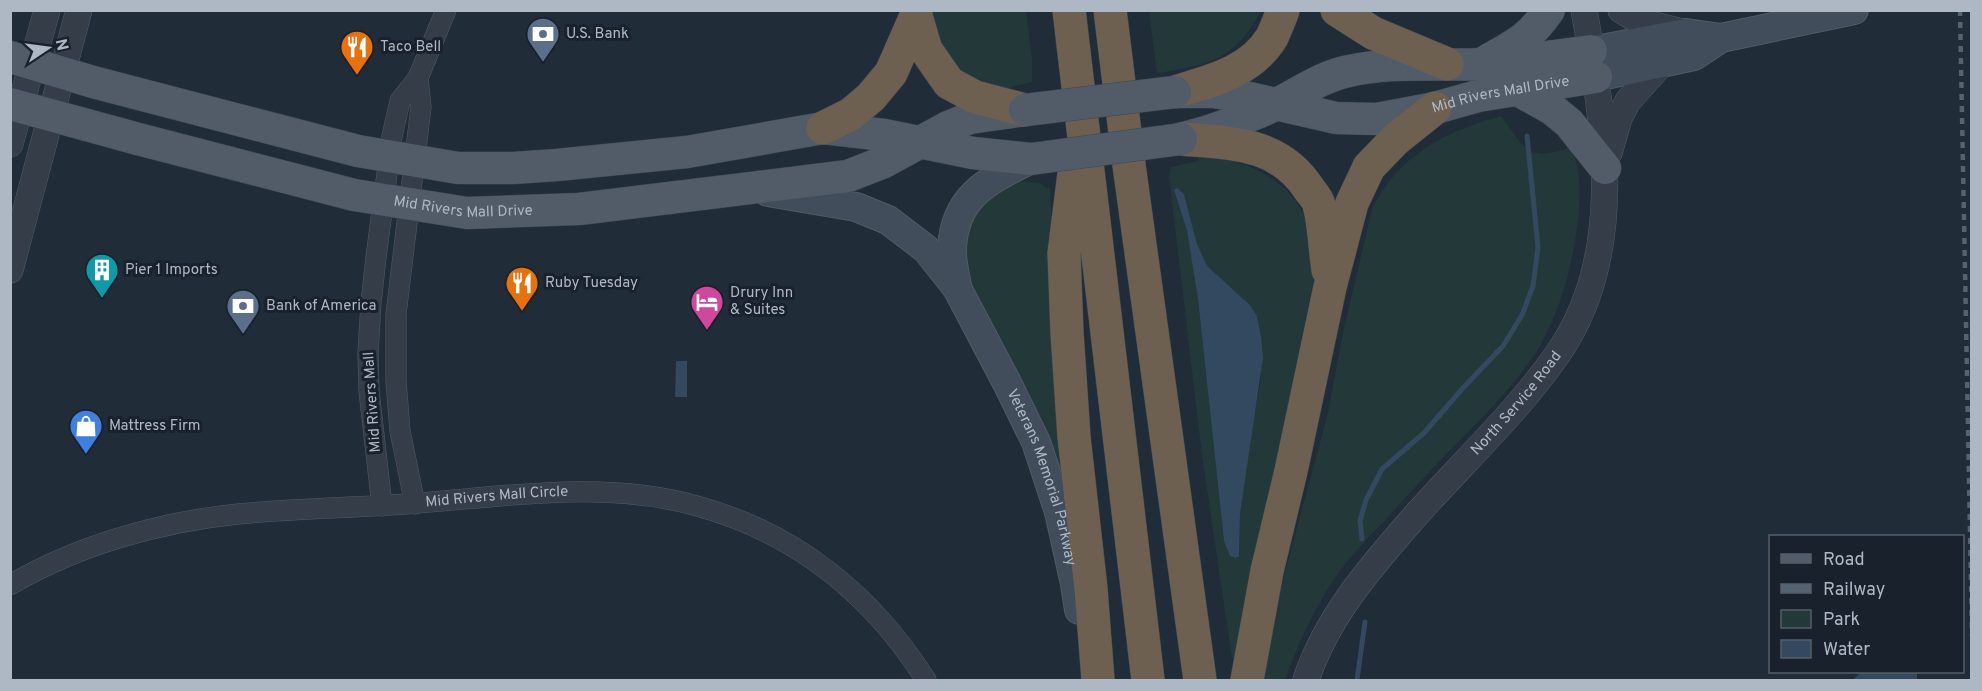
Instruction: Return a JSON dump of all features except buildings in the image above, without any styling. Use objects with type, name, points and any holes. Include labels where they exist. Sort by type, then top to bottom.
[{"type":"highway","points":[[1069,10],[1148,681]]},
{"type":"highway","points":[[1110,10],[1200,681]]},
{"type":"highway","points":[[1175,92],[1225,77],[1253,58],[1271,38],[1283,10]]},
{"type":"highway","points":[[1337,10],[1372,33],[1447,64]]},
{"type":"highway","points":[[916,14],[926,50],[949,83],[975,97],[1025,110]]},
{"type":"highway","points":[[823,128],[851,114],[871,97],[891,73],[916,14]]},
{"type":"highway","points":[[1247,681],[1267,571],[1291,471],[1330,286],[1352,203],[1369,167],[1395,140],[1435,108]]},
{"type":"highway","points":[[1081,114],[1064,253],[1074,437],[1091,590],[1098,681]]},
{"type":"highway","points":[[1180,139],[1233,143],[1256,148],[1272,154],[1302,177],[1319,204],[1330,286]]},
{"type":"main road","points":[[1480,64],[1535,30],[1550,10]]},
{"type":"main road","name":"Mid Rivers Mall Drive","points":[[16,105],[331,189],[397,203],[467,213],[520,213],[579,209],[848,176],[884,162],[970,118],[1175,92],[1212,92],[1241,96],[1336,118],[1377,119],[1516,89],[1686,33],[1721,38],[1854,10]]},
{"type":"main road","name":"Mid Rivers Mall Drive","points":[[22,60],[358,151],[458,168],[513,168],[687,152],[823,128],[868,132],[973,153],[1031,159],[1180,139],[1219,129],[1347,71],[1385,64],[1480,64],[1537,59],[1593,64],[1662,63],[1694,56],[1721,38]]},
{"type":"main road","points":[[1516,89],[1552,109],[1569,123],[1605,168]]},
{"type":"main road","name":"Veterans Memorial Parkway","points":[[957,288],[951,250],[956,223],[966,202],[979,188],[992,179],[1031,159]]},
{"type":"main road","name":"Veterans Memorial Parkway","points":[[752,189],[856,207],[888,220],[926,249],[957,288],[1036,442],[1059,513],[1075,584],[1089,681]]},
{"type":"street","points":[[10,144],[22,60],[47,10]]},
{"type":"street","points":[[10,270],[79,10]]},
{"type":"street","points":[[397,203],[402,158],[400,101],[418,78],[446,10]]},
{"type":"street","name":"North Service Road","points":[[1306,681],[1310,666],[1338,612],[1372,565],[1422,507],[1515,409],[1558,353],[1586,303],[1602,230],[1605,168],[1593,64],[1584,10]]},
{"type":"street","points":[[1621,10],[1639,21],[1686,33]]},
{"type":"street","points":[[1605,168],[1618,118],[1628,100],[1662,63]]},
{"type":"street","points":[[402,158],[421,107],[418,78]]},
{"type":"street","name":"Mid Rivers Mall","points":[[402,158],[397,203],[396,381],[400,431],[415,504]]},
{"type":"street","name":"Mid Rivers Mall","points":[[382,506],[369,391],[368,353],[371,303],[397,203]]},
{"type":"street","name":"Mid Rivers Mall Circle","points":[[10,585],[70,556],[106,543],[156,528],[237,514],[415,504],[508,495],[621,492],[658,496],[732,517],[805,553],[842,581],[881,619],[927,681]]},
{"type":"green space","points":[[1149,10],[1261,11],[1241,40],[1230,50],[1205,63],[1157,73]]},
{"type":"green space","points":[[933,11],[1026,11],[1032,59],[1032,82],[1011,87],[1006,92],[993,92],[948,62],[932,25]]},
{"type":"green space","points":[[1501,116],[1528,150],[1545,154],[1571,147],[1575,159],[1580,194],[1577,229],[1566,281],[1553,319],[1541,344],[1514,383],[1340,571],[1309,624],[1285,680],[1262,680],[1273,617],[1328,413],[1343,333],[1372,209],[1396,174],[1425,148],[1480,122]]},
{"type":"green space","points":[[1212,156],[1242,164],[1256,169],[1281,185],[1300,208],[1307,222],[1315,273],[1236,659],[1232,658],[1202,456],[1169,175],[1171,167],[1199,161],[1198,157]],"holes":[[[1175,194],[1184,194],[1197,244],[1207,267],[1250,305],[1257,316],[1261,379],[1251,429],[1240,514],[1239,556],[1224,541],[1198,299],[1187,231]]]},
{"type":"green space","points":[[1017,181],[1040,183],[1050,188],[1063,482],[966,277],[964,234],[981,203]]},
{"type":"water","points":[[1177,188],[1184,194],[1197,244],[1207,266],[1250,305],[1257,316],[1261,337],[1263,358],[1240,514],[1239,556],[1236,558],[1230,556],[1224,541],[1198,299],[1187,231],[1174,190]]},
{"type":"water","points":[[676,361],[687,361],[687,397],[675,397]]},
{"type":"water","points":[[1860,673],[1917,673],[1917,680],[1853,680]]},
{"type":"waterway","points":[[1362,539],[1360,521],[1366,500],[1382,469],[1424,433],[1503,346],[1522,315],[1533,286],[1538,247],[1527,136]]},
{"type":"waterway","points":[[1357,680],[1365,622]]},
{"type":"railway","points":[[1960,10],[1972,636]]},
{"type":"place","name":"U.S. Bank","points":[[543,63]]},
{"type":"place","name":"Taco Bell","points":[[357,76]]},
{"type":"place","name":"Pier 1 Imports","points":[[102,299]]},
{"type":"place","name":"Ruby Tuesday","points":[[522,312]]},
{"type":"place","name":"Drury Inn & Suites","points":[[707,331]]},
{"type":"place","name":"Bank of America","points":[[243,335]]},
{"type":"place","name":"Mattress Firm","points":[[86,455]]}]
